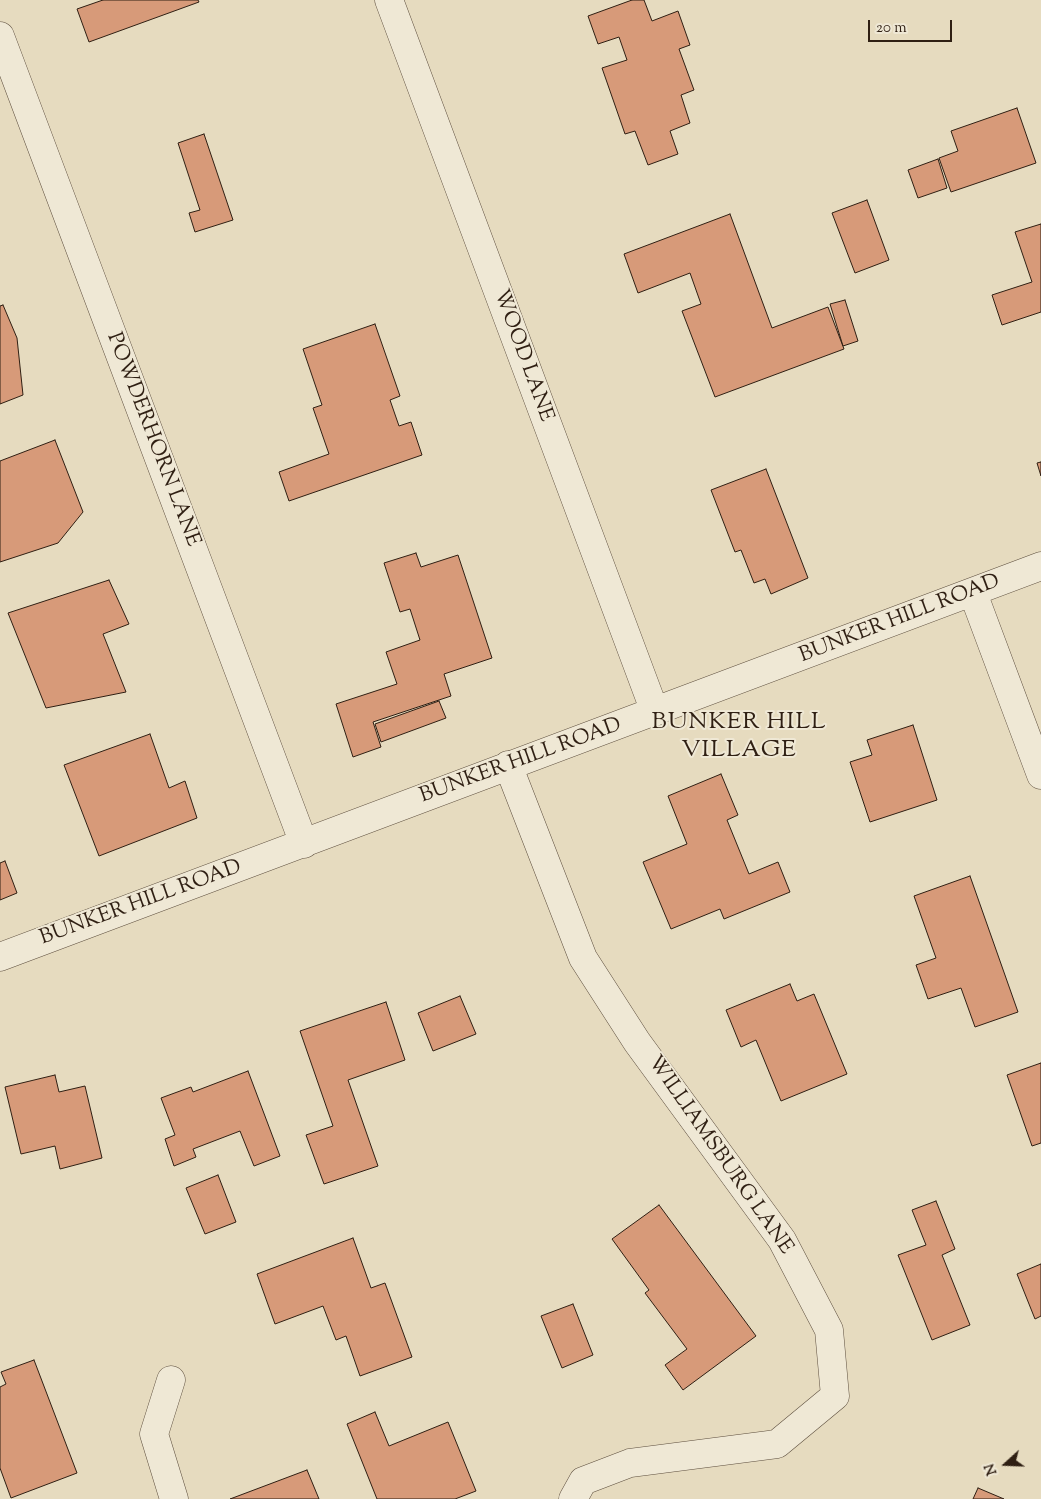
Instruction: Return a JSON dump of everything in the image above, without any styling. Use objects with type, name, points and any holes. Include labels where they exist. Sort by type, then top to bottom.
[{"type":"street","name":"WOOD LANE","points":[[389,0],[655,712]]},
{"type":"street","name":"POWDERHORN LANE","points":[[0,36],[304,844]]},
{"type":"street","name":"BUNKER HILL ROAD","points":[[0,957],[1041,566]]},
{"type":"street","points":[[973,593],[1041,775]]},
{"type":"street","name":"WILLIAMSBURG LANE","points":[[508,765],[583,958],[637,1042],[782,1240],[829,1330],[835,1396],[777,1444],[630,1463],[583,1481],[573,1499]]},
{"type":"street","points":[[171,1380],[154,1434],[174,1499]]},
{"type":"building","points":[[103,0],[198,0],[199,2],[89,42],[77,9]]},
{"type":"building","points":[[632,0],[644,0],[652,21],[678,11],[690,45],[679,49],[694,90],[681,95],[690,123],[670,131],[678,154],[648,165],[635,131],[625,134],[602,68],[627,60],[619,37],[598,44],[588,16]]},
{"type":"building","points":[[1017,108],[1036,163],[951,192],[939,158],[958,151],[951,131]]},
{"type":"building","points":[[204,134],[233,220],[195,232],[189,213],[200,210],[178,143]]},
{"type":"building","points":[[938,159],[947,188],[918,198],[908,170]]},
{"type":"building","points":[[867,200],[889,260],[855,273],[832,213]]},
{"type":"building","points":[[730,214],[772,328],[828,307],[844,349],[715,397],[682,311],[701,304],[690,273],[638,293],[624,254]]},
{"type":"building","points":[[1041,224],[1041,312],[1002,325],[992,295],[1032,282],[1015,232]]},
{"type":"building","points":[[845,300],[858,341],[843,346],[830,304]]},
{"type":"building","points":[[3,305],[17,338],[23,395],[0,404],[0,306]]},
{"type":"building","points":[[375,324],[400,396],[390,400],[399,426],[411,422],[422,455],[289,501],[279,472],[329,454],[313,408],[322,405],[303,349]]},
{"type":"building","points":[[55,440],[83,512],[58,543],[0,562],[0,461]]},
{"type":"building","points":[[1041,462],[1041,476],[1037,463]]},
{"type":"building","points":[[766,469],[808,578],[771,594],[765,579],[754,583],[741,550],[735,552],[711,490]]},
{"type":"building","points":[[416,553],[421,567],[458,555],[492,658],[444,674],[451,696],[373,722],[381,747],[353,757],[336,704],[397,684],[386,652],[420,640],[410,609],[400,612],[384,563]]},
{"type":"building","points":[[109,580],[129,624],[103,634],[126,692],[46,708],[8,613]]},
{"type":"building","points":[[439,701],[446,718],[381,742],[375,724]]},
{"type":"building","points":[[913,725],[937,800],[870,822],[850,762],[872,755],[867,740]]},
{"type":"building","points":[[150,734],[169,788],[185,781],[197,818],[99,856],[64,765]]},
{"type":"building","points":[[721,774],[738,815],[727,820],[749,874],[778,862],[790,892],[724,919],[720,909],[671,929],[643,862],[687,844],[668,796]]},
{"type":"building","points":[[5,861],[17,893],[0,900],[0,863]]},
{"type":"building","points":[[970,876],[1018,1012],[975,1027],[961,988],[928,999],[916,965],[936,958],[914,896]]},
{"type":"building","points":[[790,984],[797,1001],[814,994],[847,1074],[781,1101],[756,1040],[741,1047],[726,1010]]},
{"type":"building","points":[[460,996],[476,1034],[433,1051],[418,1013]]},
{"type":"building","points":[[386,1002],[405,1060],[348,1080],[378,1166],[324,1184],[306,1135],[333,1126],[300,1031]]},
{"type":"building","points":[[1041,1063],[1041,1143],[1032,1146],[1007,1075]]},
{"type":"building","points":[[248,1071],[280,1156],[254,1166],[240,1131],[193,1149],[196,1157],[174,1166],[165,1139],[175,1135],[161,1098],[191,1087],[193,1092]]},
{"type":"building","points":[[55,1075],[59,1092],[85,1086],[102,1158],[60,1169],[55,1146],[21,1154],[5,1087]]},
{"type":"building","points":[[218,1175],[236,1222],[205,1234],[186,1188]]},
{"type":"building","points":[[936,1201],[955,1249],[942,1255],[970,1325],[932,1340],[898,1255],[926,1245],[912,1210]]},
{"type":"building","points":[[659,1205],[756,1336],[683,1390],[665,1365],[687,1349],[645,1293],[649,1290],[612,1239]]},
{"type":"building","points":[[353,1238],[371,1288],[385,1283],[412,1357],[360,1376],[346,1336],[336,1340],[323,1306],[275,1324],[257,1274]]},
{"type":"building","points":[[1041,1264],[1041,1316],[1035,1319],[1017,1274]]},
{"type":"building","points":[[573,1304],[593,1355],[562,1368],[541,1316]]},
{"type":"building","points":[[34,1360],[77,1473],[11,1498],[0,1468],[0,1387],[6,1384],[1,1372]]},
{"type":"building","points":[[375,1412],[389,1446],[448,1422],[476,1491],[455,1499],[377,1499],[347,1424]]},
{"type":"building","points":[[307,1470],[319,1499],[230,1499]]},
{"type":"building","points":[[978,1488],[1004,1499],[973,1499]]},
{"type":"district","name":"BUNKER HILL VILLAGE","points":[[739,738]]}]
